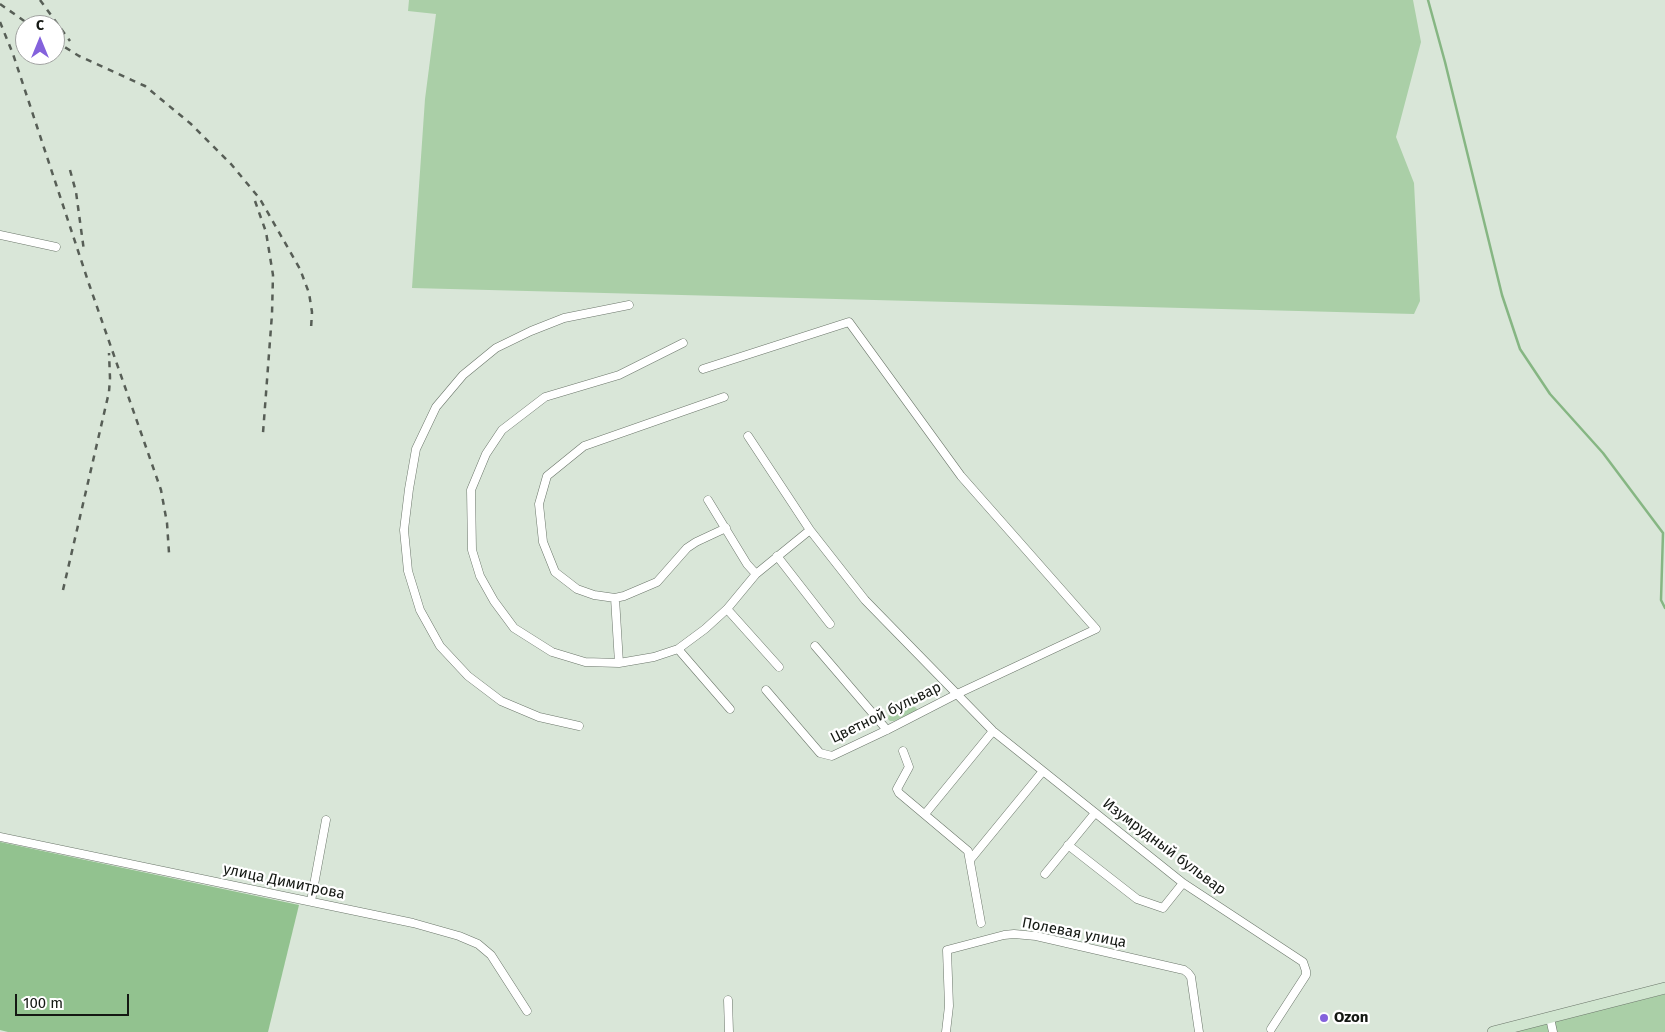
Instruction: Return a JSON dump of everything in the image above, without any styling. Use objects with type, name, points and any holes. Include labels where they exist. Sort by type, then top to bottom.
[{"type":"main road","points":[[1493,1032],[1665,988]]},
{"type":"street","points":[[0,235],[56,247]]},
{"type":"street","points":[[579,726],[538,718],[501,701],[468,676],[440,646],[420,610],[408,571],[404,530],[416,449],[436,407],[463,375],[496,348],[531,331],[564,318],[629,305]]},
{"type":"street","name":"Цветной бульвар","points":[[703,369],[850,322],[961,476],[1096,629],[957,694],[832,756],[820,753],[766,690]]},
{"type":"street","points":[[683,343],[618,375],[545,397],[502,430],[486,454],[471,490],[472,550],[480,576],[494,601],[514,628],[552,652],[585,662],[619,663],[654,657],[678,648],[705,630],[727,609],[756,574],[810,530]]},
{"type":"street","points":[[724,397],[584,446],[547,476],[539,504],[544,542],[555,572],[577,589],[594,595],[614,598],[624,596],[656,582],[687,548],[726,528]]},
{"type":"street","name":"Изумрудный бульвар","points":[[748,436],[810,530],[866,600],[994,732],[1183,883],[1303,962],[1306,975],[1271,1029]]},
{"type":"street","points":[[708,500],[747,564],[756,574]]},
{"type":"street","points":[[777,556],[830,624]]},
{"type":"street","points":[[614,598],[619,663]]},
{"type":"street","points":[[727,609],[779,668]]},
{"type":"street","points":[[815,646],[887,730]]},
{"type":"street","points":[[678,648],[730,709]]},
{"type":"street","points":[[925,814],[994,732]]},
{"type":"street","points":[[903,751],[909,770],[897,789],[899,793],[968,851],[981,923]]},
{"type":"street","points":[[970,860],[1043,771]]},
{"type":"street","points":[[1045,874],[1095,813]]},
{"type":"street","points":[[311,901],[326,820]]},
{"type":"street","name":"улица Димитрова","points":[[0,837],[311,901],[413,923],[459,936],[478,944],[491,955],[527,1011]]},
{"type":"street","points":[[1068,845],[1137,899],[1163,908],[1183,883]]},
{"type":"street","name":"Полевая улица","points":[[946,1032],[949,1006],[947,950],[1014,934],[1036,936],[1184,970],[1190,978],[1199,1032]]},
{"type":"street","points":[[728,1000],[730,1032]]},
{"type":"street","points":[[1550,1018],[1553,1032]]},
{"type":"green space","points":[[409,0],[1413,0],[1421,42],[1396,137],[1414,183],[1420,301],[1414,314],[412,288],[425,99],[436,14],[408,11]]},
{"type":"green space","points":[[909,701],[918,710],[894,721],[888,719],[889,714]]},
{"type":"green space","points":[[0,842],[299,905],[268,1032],[8,1032],[0,1030]]},
{"type":"green space","points":[[1665,994],[1665,1032],[1508,1032]]},
{"type":"waterway","points":[[1428,0],[1502,295],[1520,349],[1550,394],[1603,453],[1663,533],[1661,600],[1665,608]]},
{"type":"railway","points":[[40,0],[70,41]]},
{"type":"railway","points":[[0,4],[16,15]]},
{"type":"railway","points":[[0,22],[13,54],[89,284],[161,490],[167,523],[169,553]]},
{"type":"railway","points":[[65,47],[79,56],[145,86],[191,124],[231,164],[260,199],[300,269],[309,293],[312,312],[311,329]]},
{"type":"railway","points":[[70,170],[76,192],[84,251]]},
{"type":"railway","points":[[255,201],[266,232],[273,275],[263,433]]},
{"type":"railway","points":[[63,590],[109,392],[109,353]]},
{"type":"place","name":"Ozon","points":[[1324,1018]]}]
